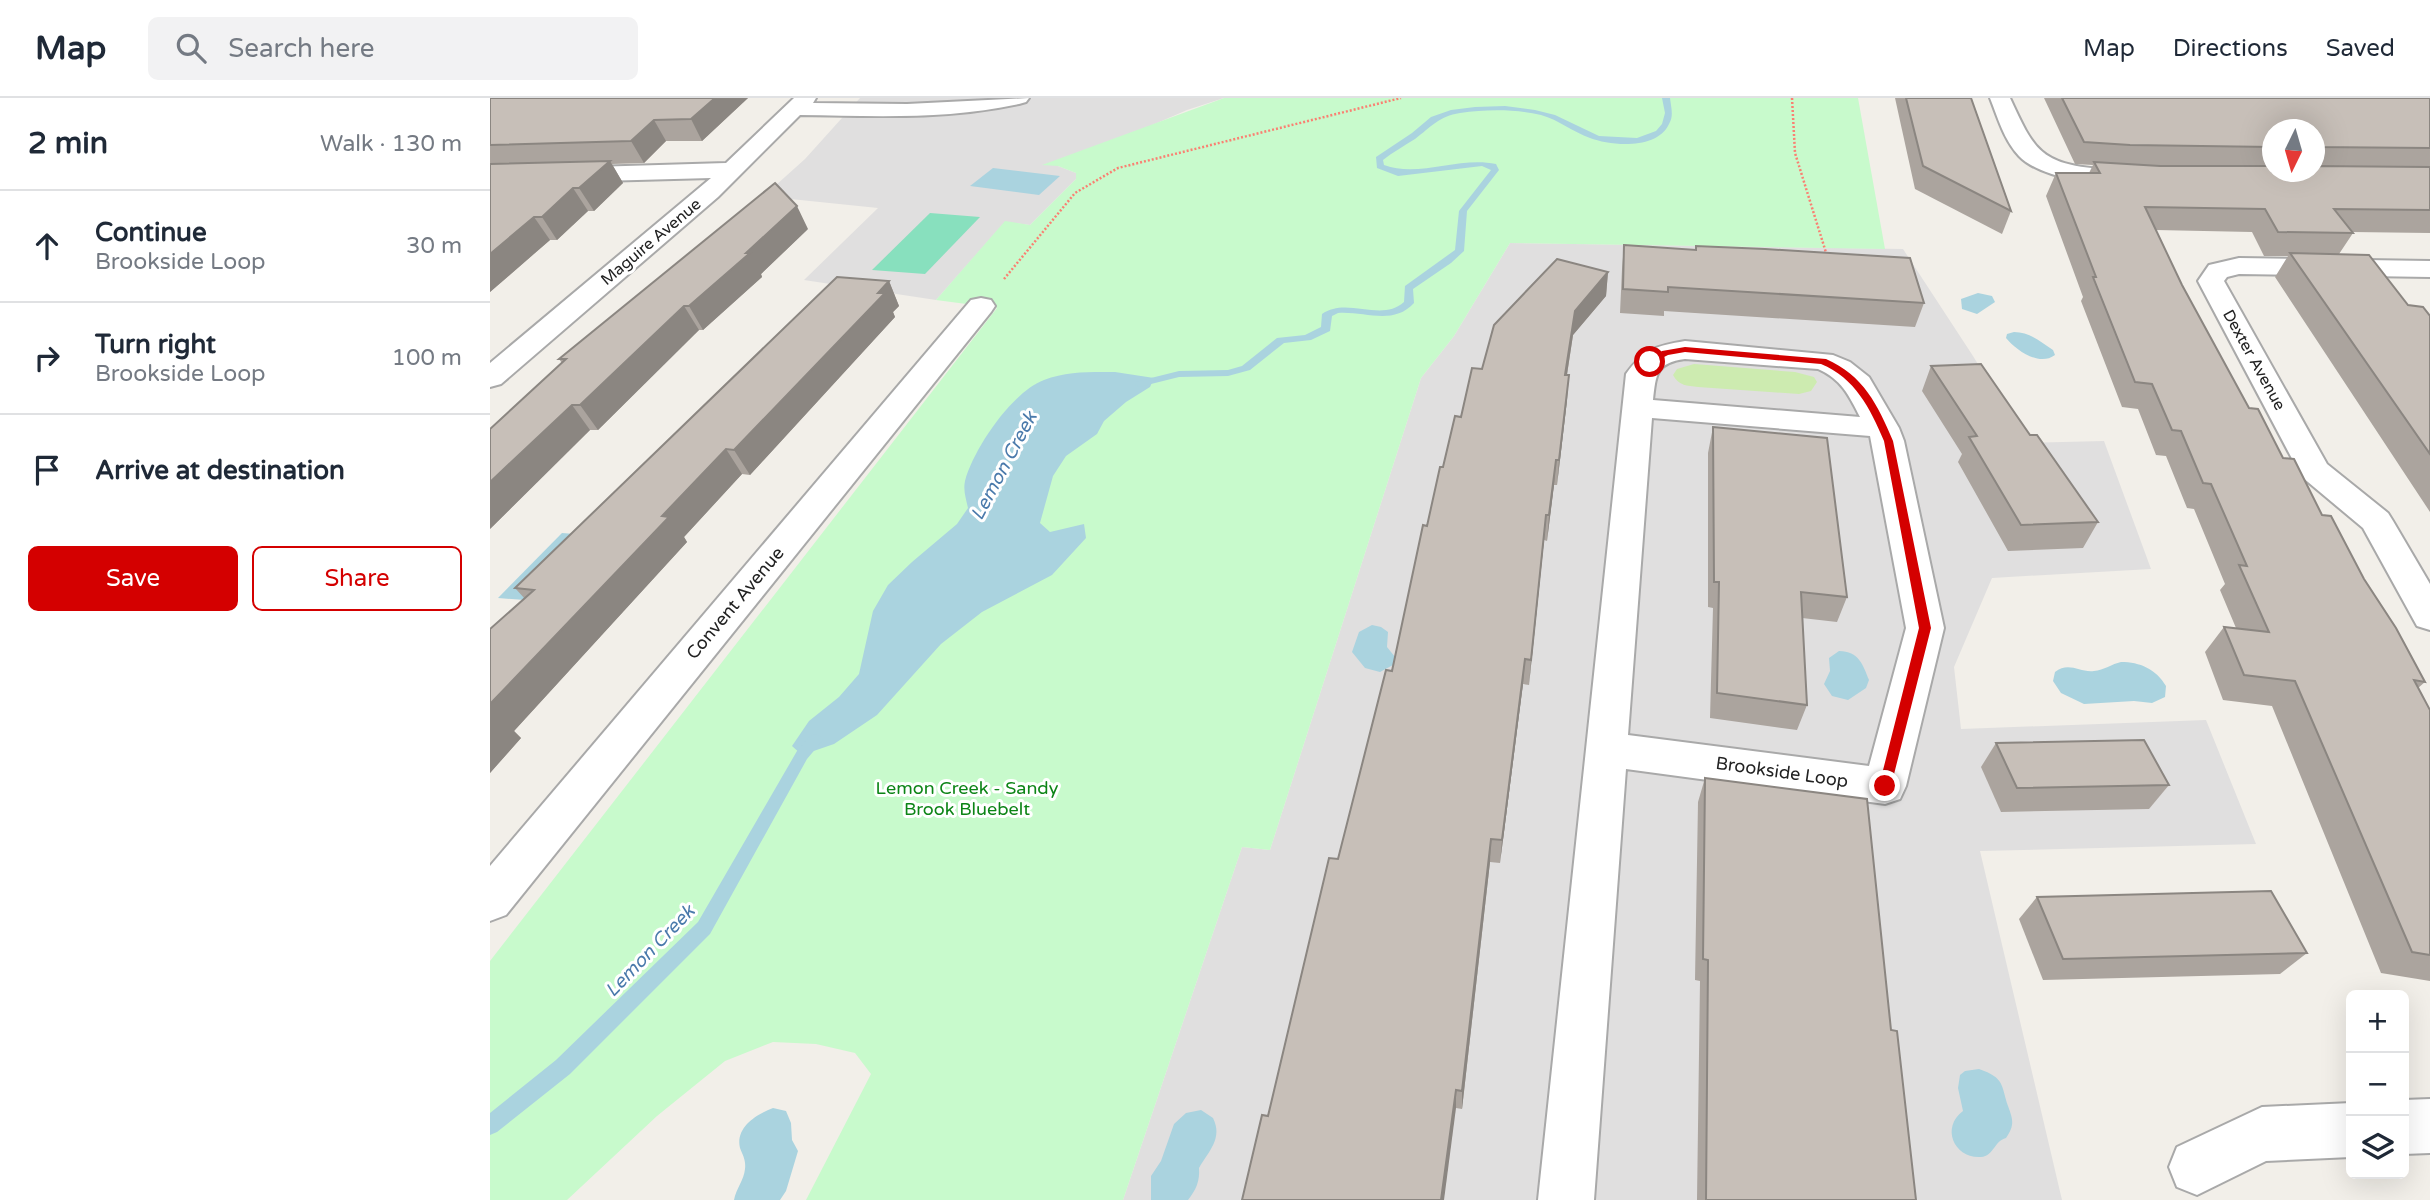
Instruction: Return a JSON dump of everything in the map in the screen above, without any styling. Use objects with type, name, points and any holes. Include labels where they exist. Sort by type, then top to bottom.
[{"type":"street","points":[[800,104],[954,109],[1019,98]]},
{"type":"street","points":[[2000,98],[2020,144],[2039,160],[2082,174],[2147,178]]},
{"type":"street","name":"Maguire Avenue","points":[[492,374],[733,170],[800,104]]},
{"type":"street","points":[[490,177],[733,170]]},
{"type":"street","name":"Dexter Avenue","points":[[2430,269],[2239,266],[2218,271],[2211,281],[2314,470],[2376,521],[2430,616]]},
{"type":"street","name":"Convent Avenue","points":[[490,900],[981,306]]},
{"type":"street","name":"Brookside Loop","points":[[1566,1200],[1606,749],[1641,374],[1650,362],[1665,353],[1685,350],[1823,361],[1851,376],[1858,383],[1888,441],[1925,628],[1885,786],[1606,749]]},
{"type":"street","points":[[1637,408],[1883,428]]},
{"type":"street","points":[[2409,1127],[2430,1126]]},
{"type":"street","points":[[2197,1167],[2262,1134],[2346,1130]]},
{"type":"path","points":[[981,306],[1075,193],[1118,168],[1401,98]]},
{"type":"path","points":[[1792,98],[1795,153],[1829,264]]},
{"type":"shaded area","points":[[860,98],[1224,98],[1187,110],[1058,166],[1076,173],[1076,179],[1030,225],[1005,222],[936,300],[804,280],[878,208],[771,197],[766,194],[805,159]]},
{"type":"shaded area","points":[[1510,243],[1903,249],[2026,443],[2104,441],[2151,569],[1992,578],[1954,667],[1961,729],[2206,720],[2256,844],[1980,851],[2062,1200],[1123,1200],[1242,847],[1270,850],[1421,378],[1454,336]]},
{"type":"green space","name":"Lemon Creek - Sandy Brook Bluebelt","points":[[1224,98],[1858,98],[1885,249],[1510,243],[1454,336],[1421,378],[1270,850],[1242,847],[1123,1200],[806,1200],[871,1074],[855,1053],[816,1044],[773,1042],[725,1061],[657,1116],[567,1200],[490,1200],[490,961],[997,308],[936,300],[1005,221],[1030,225],[1076,179],[1076,173],[1058,166],[1042,165]]},
{"type":"green space","points":[[930,213],[980,217],[925,274],[872,270]]},
{"type":"green space","points":[[1694,364],[1795,372],[1814,377],[1817,382],[1811,391],[1799,394],[1694,387],[1677,381],[1673,375],[1677,369]]},
{"type":"water","points":[[993,168],[1060,176],[1039,195],[970,186]]},
{"type":"water","points":[[1978,293],[1992,296],[1995,302],[1977,314],[1962,309],[1961,299]]},
{"type":"water","points":[[2014,332],[2035,338],[2053,350],[2055,355],[2042,359],[2028,356],[2006,338],[2007,334]]},
{"type":"water","points":[[1115,372],[1154,378],[1150,387],[1126,402],[1104,421],[1097,434],[1066,456],[1053,476],[1040,523],[1050,532],[1084,524],[1086,538],[1052,575],[982,612],[941,644],[877,715],[834,744],[802,755],[792,746],[809,721],[839,697],[859,674],[873,611],[888,585],[957,524],[968,508],[964,484],[970,468],[986,438],[1007,409],[1019,396],[1044,380],[1070,374]]},
{"type":"water","points":[[562,533],[601,536],[539,601],[498,598]]},
{"type":"water","points":[[1372,625],[1388,632],[1387,647],[1395,657],[1393,665],[1380,672],[1365,668],[1352,652],[1359,632]]},
{"type":"water","points":[[1839,651],[1856,656],[1869,680],[1866,688],[1848,700],[1832,696],[1824,684],[1830,671],[1829,658]]},
{"type":"water","points":[[2121,662],[2135,663],[2152,671],[2166,686],[2165,697],[2152,703],[2134,701],[2084,704],[2061,693],[2053,681],[2055,672],[2065,667],[2094,671]]},
{"type":"water","points":[[1979,1069],[1994,1076],[2001,1083],[2012,1122],[2006,1138],[1989,1154],[1981,1157],[1964,1153],[1958,1148],[1952,1134],[1952,1126],[1963,1111],[1958,1088],[1960,1075],[1965,1071]]},
{"type":"water","points":[[773,1108],[786,1111],[791,1123],[792,1140],[798,1151],[786,1191],[780,1200],[734,1200],[745,1169],[739,1140],[741,1134],[749,1122]]},
{"type":"water","points":[[1201,1110],[1213,1118],[1216,1138],[1199,1168],[1193,1193],[1188,1200],[1151,1200],[1151,1176],[1161,1161],[1174,1124],[1186,1113]]},
{"type":"building","points":[[490,98],[715,98],[691,119],[654,120],[631,141],[490,145]]},
{"type":"building","points":[[1906,98],[1971,98],[2011,211],[1923,166]]},
{"type":"building","points":[[2062,98],[2430,98],[2430,148],[2325,147],[2325,119],[2262,119],[2262,147],[2084,142]]},
{"type":"building","points":[[610,161],[579,188],[573,188],[542,217],[534,217],[490,254],[490,164]]},
{"type":"building","points":[[2094,162],[2160,166],[2262,166],[2262,182],[2325,182],[2325,166],[2430,167],[2430,210],[2334,209],[2353,233],[2278,232],[2265,209],[2145,207],[2182,285],[2249,408],[2258,409],[2283,458],[2294,459],[2322,515],[2331,516],[2364,579],[2396,628],[2425,682],[2414,680],[2430,710],[2430,955],[2412,952],[2295,681],[2244,675],[2224,627],[2269,632],[2239,565],[2247,566],[2211,484],[2203,483],[2181,431],[2172,430],[2152,384],[2135,382],[2093,277],[2096,277],[2056,173],[2100,173]]},
{"type":"building","points":[[775,183],[797,206],[746,253],[750,253],[689,306],[684,306],[580,405],[572,405],[490,482],[490,429],[566,359],[559,359]]},
{"type":"building","points":[[1624,245],[1696,250],[1696,246],[1765,249],[1910,258],[1924,303],[1668,287],[1668,292],[1623,289]]},
{"type":"building","points":[[2290,253],[2369,255],[2408,305],[2423,307],[2430,316],[2430,454]]},
{"type":"building","points":[[1557,259],[1608,272],[1575,311],[1565,375],[1569,375],[1559,460],[1556,460],[1549,515],[1546,515],[1531,660],[1525,659],[1502,840],[1491,839],[1462,1091],[1456,1090],[1441,1200],[1242,1200],[1262,1115],[1268,1116],[1329,858],[1338,859],[1386,670],[1392,671],[1423,525],[1427,526],[1455,416],[1461,417],[1472,368],[1482,369],[1494,325]]},
{"type":"building","points":[[837,277],[889,281],[878,293],[885,293],[734,450],[726,449],[662,516],[669,517],[490,704],[490,629],[534,590],[515,588]]},
{"type":"building","points":[[1981,364],[2030,435],[2037,435],[2098,522],[2021,525],[1969,437],[1977,436],[1931,366]]},
{"type":"building","points":[[1713,427],[1827,438],[1847,597],[1801,592],[1807,705],[1717,693],[1719,582],[1714,582]]},
{"type":"building","points":[[2144,740],[2169,785],[2017,788],[1996,743]]},
{"type":"building","points":[[1705,778],[1867,799],[1891,1030],[1897,1031],[1916,1200],[1706,1200],[1708,960],[1703,959]]},
{"type":"building","points":[[2271,891],[2307,953],[2063,959],[2037,897]]},
{"type":"waterway","name":"Lemon Creek","points":[[1139,384],[1179,374],[1228,373],[1246,368],[1281,340],[1307,338],[1326,329],[1327,314],[1337,310],[1392,313],[1409,303],[1408,288],[1459,251],[1463,211],[1495,170],[1493,166],[1482,164],[1398,173],[1380,166],[1379,159],[1434,119],[1461,110],[1515,109],[1552,116],[1598,138],[1637,140],[1649,138],[1666,124],[1666,98]]},
{"type":"waterway","name":"Lemon Creek","points":[[490,1125],[563,1067],[704,928],[802,755],[815,740]]},
{"type":"route","points":[[1650,362],[1665,353],[1685,350],[1823,361],[1840,368],[1858,383],[1883,428],[1888,441],[1925,628],[1885,786]]}]
